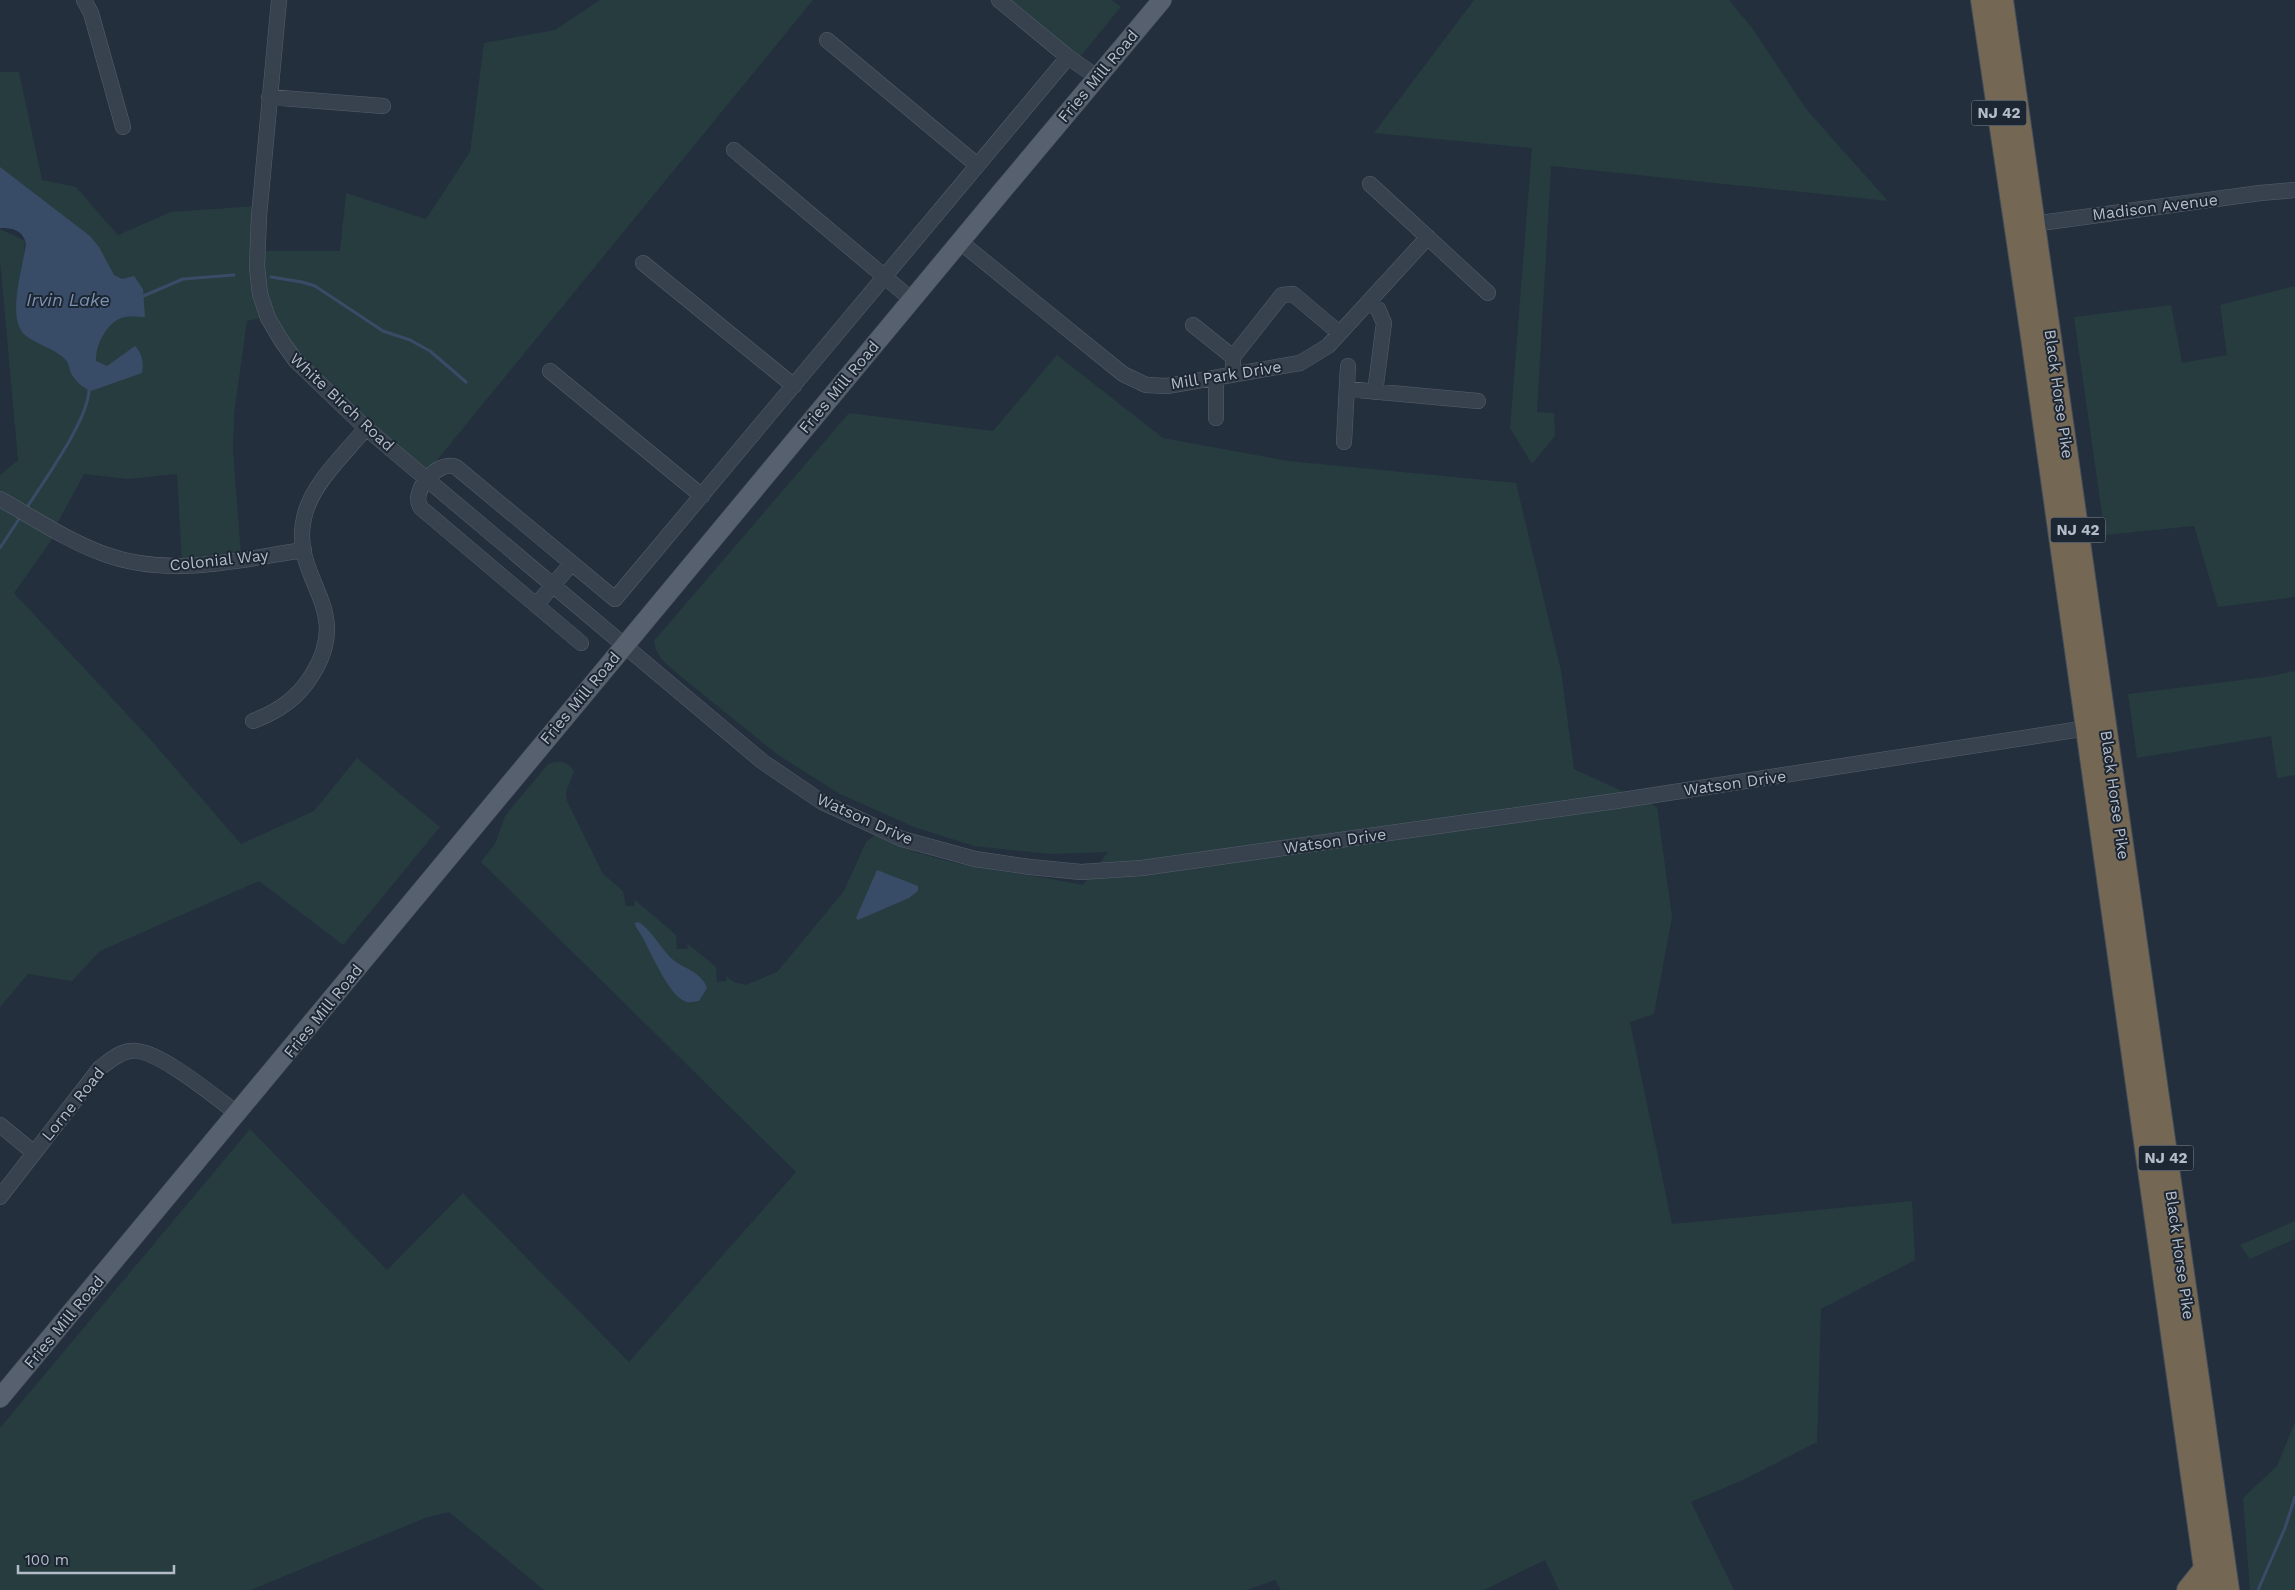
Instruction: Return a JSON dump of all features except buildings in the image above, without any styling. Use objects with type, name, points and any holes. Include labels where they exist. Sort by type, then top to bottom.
[{"type":"highway","name":"Black Horse Pike","points":[[1982,0],[2025,225]]},
{"type":"highway","name":"Black Horse Pike","points":[[2002,0],[2025,225],[2039,336],[2095,726],[2176,1225],[2228,1590]]},
{"type":"highway","name":"Black Horse Pike","points":[[2095,726],[2147,1164],[2175,1345],[2206,1580]]},
{"type":"highway","points":[[2147,1164],[2159,1211],[2168,1223],[2176,1225]]},
{"type":"highway","points":[[2188,1590],[2206,1580]]},
{"type":"main road","name":"Fries Mill Road","points":[[0,1398],[238,1114],[959,241],[1162,0]]},
{"type":"street","points":[[84,0],[91,13],[123,127]]},
{"type":"street","name":"White Birch Road","points":[[279,0],[258,237],[257,267],[260,294],[268,318],[288,351],[366,428],[624,645]]},
{"type":"street","points":[[999,0],[1068,57],[1097,77]]},
{"type":"street","points":[[827,40],[977,165]]},
{"type":"street","points":[[581,643],[421,508],[417,498],[428,480],[444,465],[450,464],[456,467],[615,599],[1068,57]]},
{"type":"street","points":[[269,97],[383,106]]},
{"type":"street","points":[[734,150],[911,299]]},
{"type":"street","points":[[1370,184],[1488,293]]},
{"type":"street","name":"Madison Avenue","points":[[2025,225],[2260,193],[2295,190]]},
{"type":"street","name":"Mill Park Drive","points":[[959,241],[1123,374],[1146,385],[1167,386],[1300,363],[1328,346],[1338,332],[1368,303],[1428,238]]},
{"type":"street","points":[[644,263],[794,386]]},
{"type":"street","points":[[1233,375],[1233,357],[1282,295],[1293,294],[1338,332]]},
{"type":"street","points":[[1368,303],[1378,309],[1384,324],[1375,392]]},
{"type":"street","points":[[1193,325],[1233,357]]},
{"type":"street","points":[[1344,442],[1348,366]]},
{"type":"street","points":[[550,371],[702,496]]},
{"type":"street","points":[[1216,378],[1216,418]]},
{"type":"street","points":[[1346,389],[1478,401]]},
{"type":"street","points":[[253,721],[278,710],[301,691],[316,668],[326,645],[327,617],[309,570],[304,550],[302,527],[311,500],[322,481],[366,428]]},
{"type":"street","name":"Colonial Way","points":[[0,499],[98,552],[120,560],[155,566],[194,567],[304,550]]},
{"type":"street","points":[[536,605],[572,563]]},
{"type":"street","name":"Watson Drive","points":[[624,645],[763,762],[822,802],[902,839],[975,859],[1081,872],[1142,868],[1586,805],[2095,726]]},
{"type":"street","name":"Lorne Road","points":[[0,1197],[100,1068],[130,1050],[146,1052],[166,1061],[238,1114]]},
{"type":"street","points":[[0,1125],[34,1152]]},
{"type":"green space","points":[[600,0],[813,0],[424,476],[302,371],[266,317],[247,321],[234,414],[233,451],[241,555],[182,562],[177,474],[128,479],[84,474],[58,522],[53,538],[14,593],[150,739],[241,844],[314,811],[357,758],[440,827],[343,945],[259,881],[100,951],[72,981],[28,974],[0,1007],[0,475],[18,460],[0,260],[0,229],[25,241],[21,330],[74,361],[0,173],[0,72],[19,72],[42,180],[76,187],[118,235],[171,212],[257,206],[255,251],[340,251],[346,193],[426,219],[470,152],[484,43],[555,30]]},
{"type":"green space","points":[[1008,0],[1112,0],[1121,7],[1078,59]]},
{"type":"green space","points":[[1474,0],[1729,0],[1752,28],[1807,110],[1888,201],[1551,166],[1537,412],[1554,413],[1555,436],[1532,464],[1510,428],[1532,148],[1374,133]]},
{"type":"green space","points":[[2295,286],[2295,597],[2218,607],[2194,526],[2105,535],[2074,317],[2171,305],[2182,363],[2227,355],[2220,305]]},
{"type":"green space","points":[[1057,355],[1163,438],[1288,461],[1516,483],[1561,671],[1574,769],[1657,807],[1672,917],[1654,1014],[1630,1022],[1672,1224],[1912,1201],[1915,1260],[1821,1309],[1817,1442],[1745,1479],[1691,1502],[1734,1590],[1559,1590],[1545,1560],[1484,1590],[1281,1590],[1275,1580],[1247,1590],[544,1590],[449,1512],[425,1518],[251,1590],[0,1590],[0,1428],[250,1129],[387,1270],[463,1193],[629,1362],[796,1172],[481,862],[495,844],[505,816],[548,764],[562,762],[569,765],[574,771],[566,792],[567,801],[603,874],[623,891],[626,906],[634,906],[635,900],[676,935],[677,949],[688,949],[687,943],[716,967],[717,982],[727,981],[726,976],[734,982],[746,985],[777,972],[844,891],[866,842],[875,835],[900,846],[951,862],[1083,885],[1108,852],[1050,854],[974,846],[914,827],[840,794],[778,755],[679,675],[662,660],[656,650],[654,641],[849,413],[993,431]]},
{"type":"green space","points":[[2295,671],[2295,775],[2277,778],[2271,736],[2137,758],[2128,694],[2265,677]]},
{"type":"green space","points":[[2295,1221],[2295,1239],[2250,1259],[2240,1245]]},
{"type":"green space","points":[[2295,1422],[2295,1590],[2250,1590],[2243,1498],[2277,1466]]},
{"type":"water","name":"Irvin Lake","points":[[0,167],[90,236],[99,247],[114,275],[122,279],[134,276],[143,289],[145,317],[125,317],[113,323],[100,341],[96,355],[96,361],[107,366],[135,346],[142,358],[142,373],[91,391],[75,379],[65,359],[25,335],[19,327],[16,305],[17,292],[26,244],[25,239],[17,231],[0,228]]},
{"type":"water","points":[[877,870],[918,886],[918,891],[909,898],[858,920],[856,918]]},
{"type":"water","points":[[638,922],[647,929],[671,958],[701,978],[707,988],[699,1001],[687,1002],[672,991],[636,927],[635,923]]},
{"type":"waterway","points":[[141,297],[183,279],[234,275]]},
{"type":"waterway","points":[[271,277],[315,286],[383,331],[410,340],[430,351],[466,382]]},
{"type":"waterway","points":[[26,509],[74,432],[88,400],[89,387]]},
{"type":"waterway","points":[[0,548],[21,516]]},
{"type":"waterway","points":[[2258,1590],[2285,1528],[2295,1497]]}]
